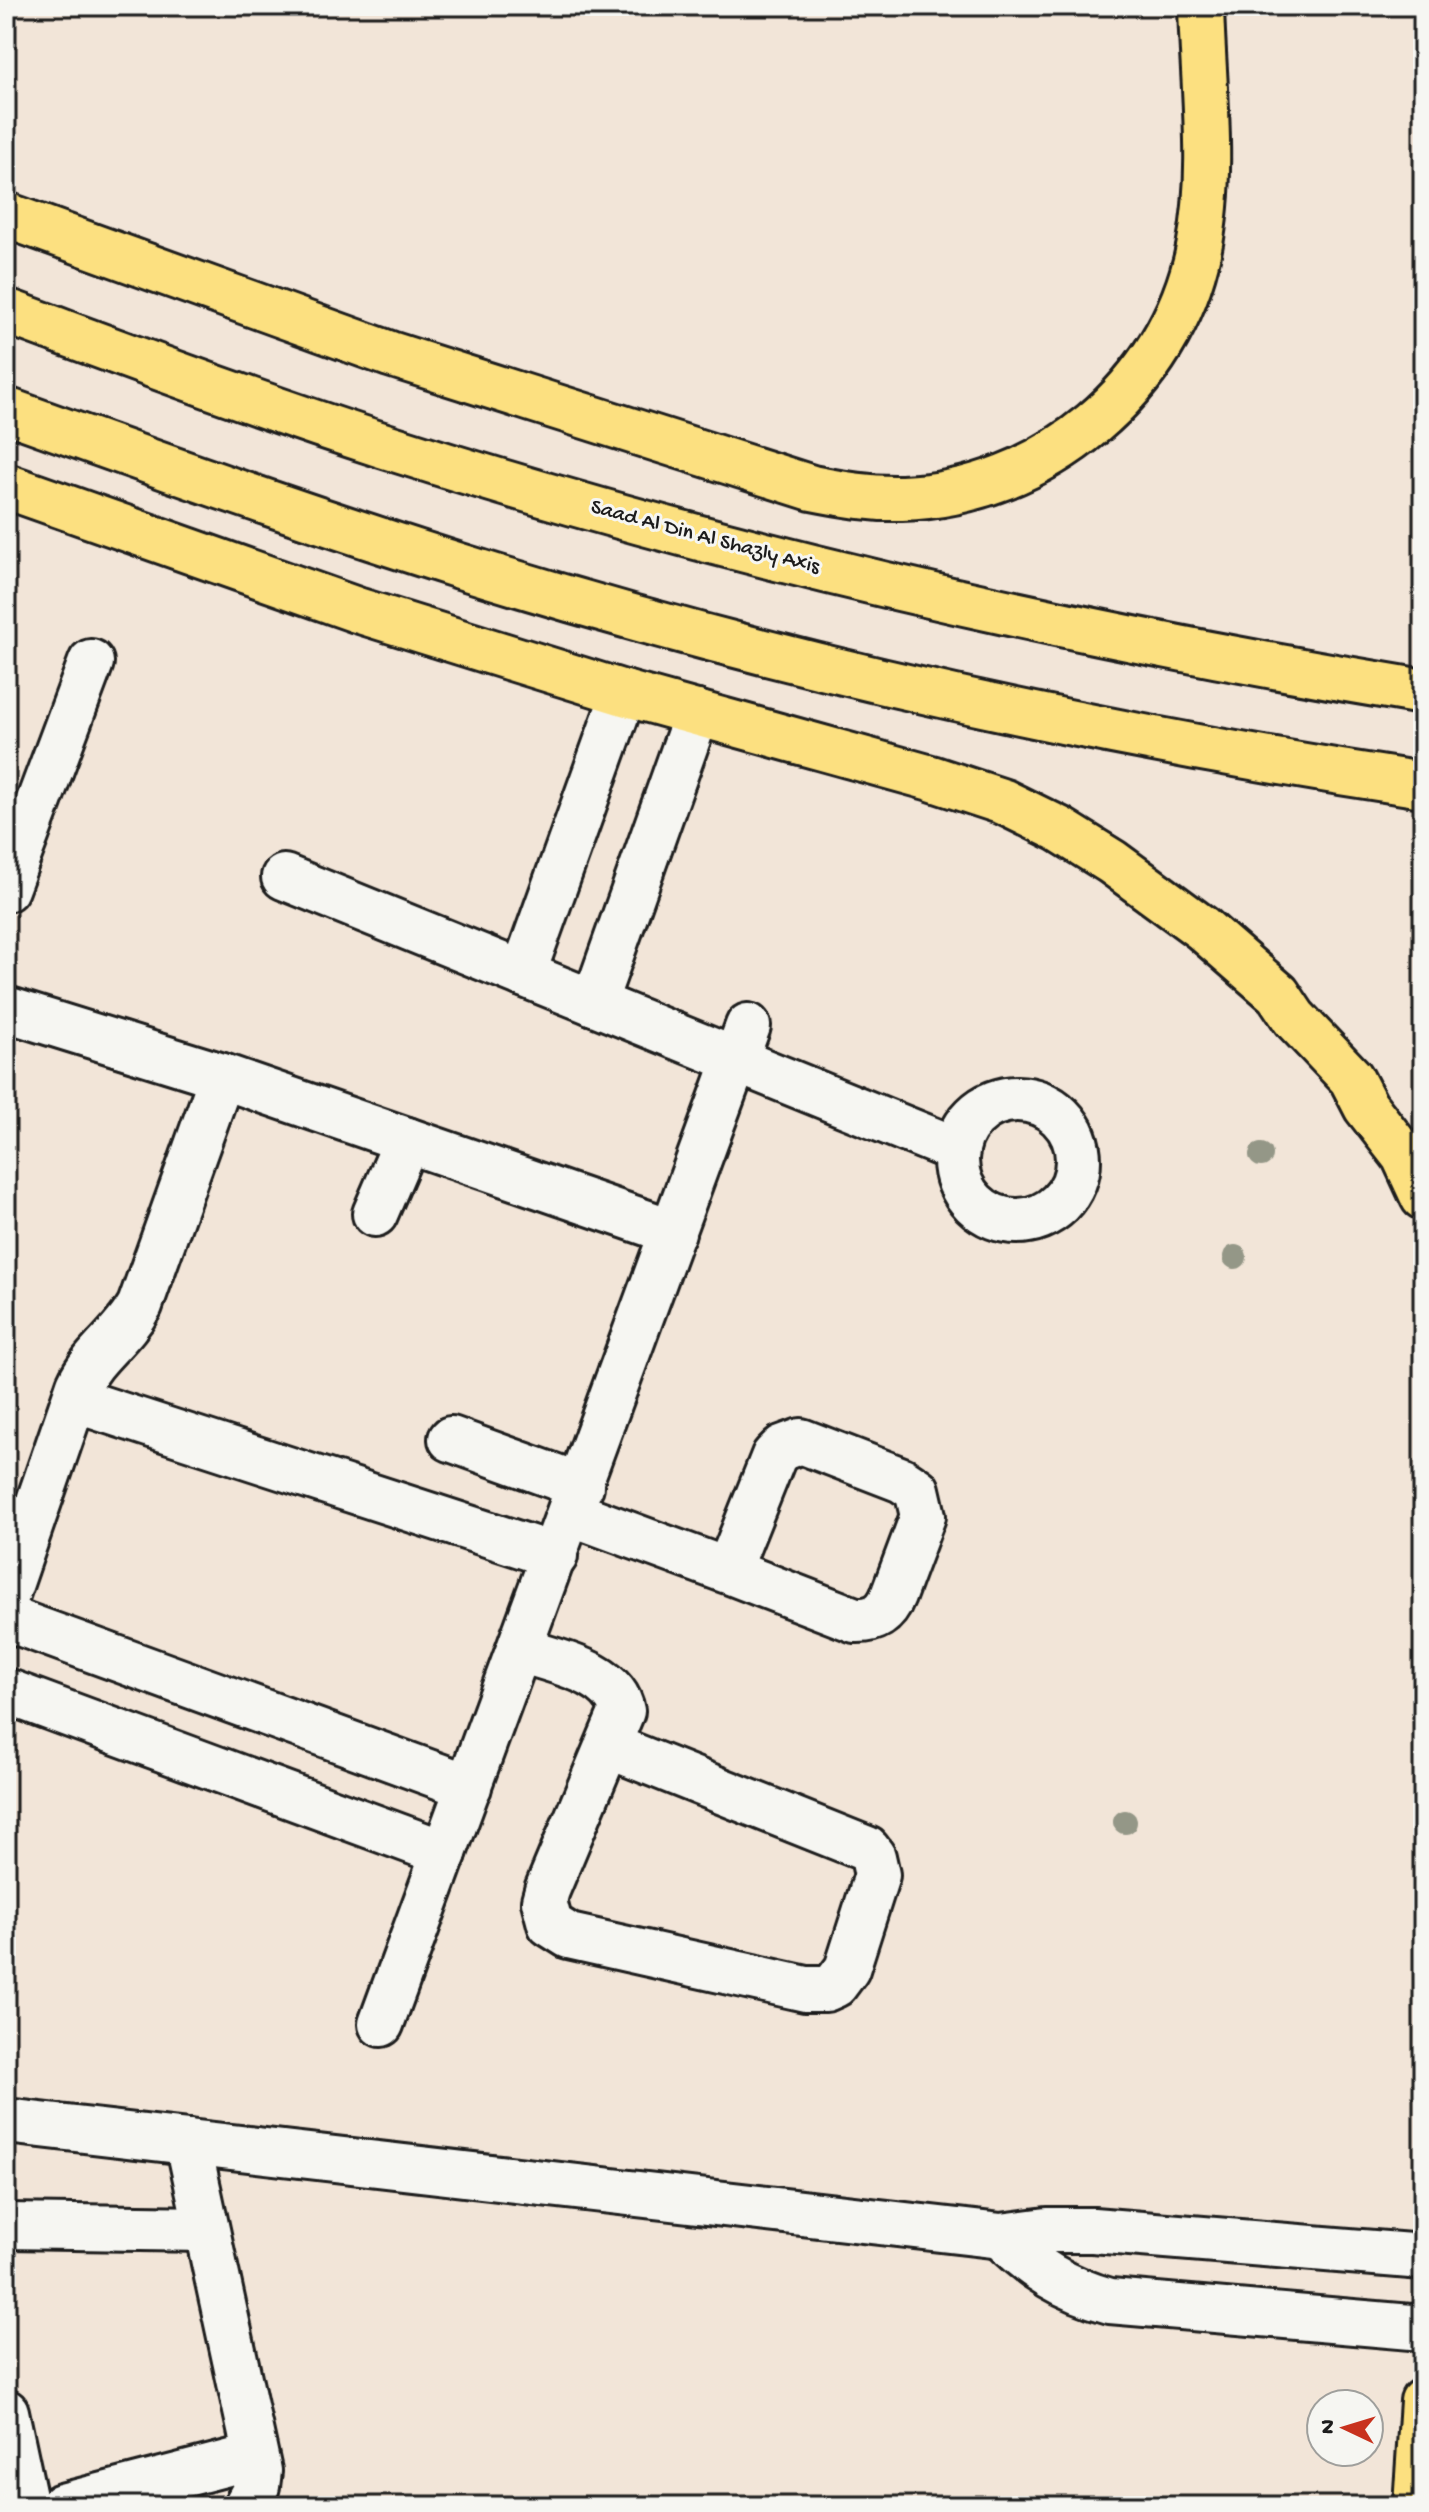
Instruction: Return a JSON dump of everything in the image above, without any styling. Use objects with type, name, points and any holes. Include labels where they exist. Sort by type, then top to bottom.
[{"type":"main road","points":[[6,215],[390,354],[812,488],[857,497],[903,498],[948,493],[993,482],[1035,464],[1073,440],[1109,411],[1140,376],[1166,337],[1186,295],[1199,250],[1206,204],[1201,6]]},
{"type":"main road","name":"Saad Al Din Al Shazly Axis","points":[[6,311],[383,445],[740,549],[1103,634],[1423,692]]},
{"type":"main road","points":[[6,410],[364,536],[705,636],[1051,717],[1254,757],[1423,785]]},
{"type":"main road","points":[[6,486],[357,610],[624,693],[1004,802],[1059,829],[1112,862],[1202,928],[1278,994],[1294,1018],[1351,1078],[1366,1107],[1404,1156],[1423,1197]]},
{"type":"main road","points":[[1416,2506],[1423,2401]]},
{"type":"lane","points":[[6,889],[91,662]]},
{"type":"lane","points":[[523,974],[624,693]]},
{"type":"lane","points":[[594,1003],[697,713]]},
{"type":"lane","points":[[284,877],[594,1003],[742,1043],[957,1150]]},
{"type":"lane","points":[[6,1009],[222,1076],[673,1232]]},
{"type":"lane","points":[[381,2024],[742,1043]]},
{"type":"lane","points":[[6,1597],[86,1371],[118,1339],[140,1305],[222,1076]]},
{"type":"lane","points":[[375,1214],[407,1140]]},
{"type":"lane","points":[[75,1400],[555,1556]]},
{"type":"lane","points":[[451,1439],[728,1571],[855,1620],[874,1618],[889,1605],[923,1516],[921,1498],[917,1490],[902,1480],[811,1443],[790,1443],[774,1456],[728,1571]]},
{"type":"lane","points":[[6,1618],[469,1787]]},
{"type":"lane","points":[[521,1650],[610,1686],[622,1711],[547,1890],[544,1901],[550,1924],[569,1936],[806,1989],[826,1989],[842,1978],[877,1875],[873,1857],[867,1849],[609,1746]]},
{"type":"lane","points":[[6,1691],[444,1853]]},
{"type":"lane","points":[[6,2121],[1001,2236],[1047,2230],[1093,2230],[1423,2257]]},
{"type":"lane","points":[[188,2142],[255,2456],[257,2486],[246,2506]]},
{"type":"lane","points":[[6,2226],[206,2229]]},
{"type":"lane","points":[[1001,2236],[1039,2271],[1085,2294],[1110,2301],[1423,2328]]},
{"type":"lane","points":[[6,2412],[26,2506]]},
{"type":"lane","points":[[62,2506],[255,2456]]}]
